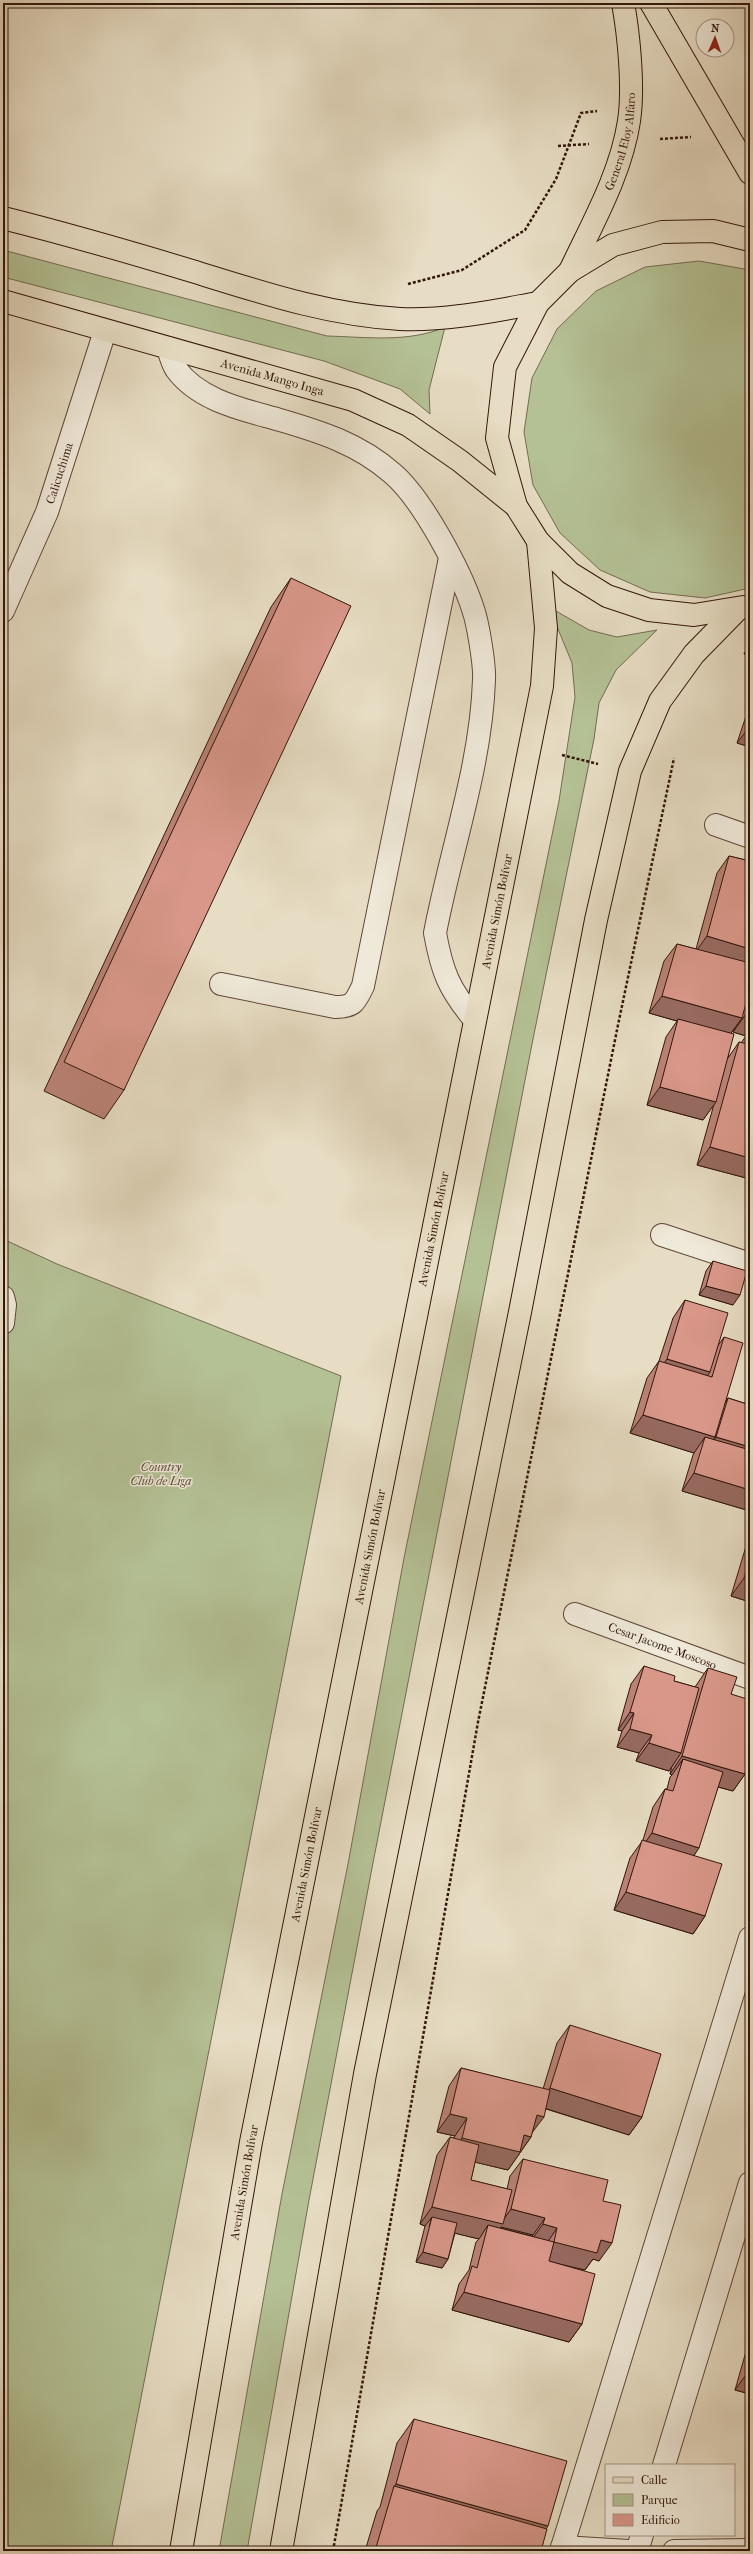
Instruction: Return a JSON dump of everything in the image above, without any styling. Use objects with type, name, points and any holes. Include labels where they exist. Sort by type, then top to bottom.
[{"type":"main road","name":"General Eloy Alfaro","points":[[570,271],[610,185],[625,141],[630,105],[627,24],[623,3]]},
{"type":"main road","points":[[651,3],[750,174]]},
{"type":"main road","points":[[3,218],[86,239],[290,301],[359,314],[401,319],[454,317],[538,304]]},
{"type":"main road","points":[[744,607],[694,614],[649,610],[607,596],[570,573],[538,541],[516,506],[497,438],[505,367],[538,304],[570,271],[613,245],[662,232],[713,231],[750,240]]},
{"type":"main road","name":"Avenida Mango Inga","points":[[3,301],[353,400],[408,426],[460,461],[516,506]]},
{"type":"main road","name":"Avenida Simón Bolívar","points":[[182,2551],[251,2142],[474,1019],[542,686],[546,628],[538,541]]},
{"type":"main road","points":[[281,2551],[365,2074],[518,1320],[596,920],[630,771],[660,701],[694,654],[744,607]]},
{"type":"street","name":"Calicuchima","points":[[3,611],[47,512],[105,331]]},
{"type":"street","points":[[168,348],[175,368],[200,391],[226,403],[321,431],[351,444],[393,473],[414,498],[450,558],[474,610],[485,678],[479,736],[435,933],[441,965],[456,996],[474,1019]]},
{"type":"street","points":[[221,984],[335,1006],[347,1007],[356,1001],[363,986],[450,558]]},
{"type":"street","points":[[716,825],[750,837]]},
{"type":"street","points":[[662,1235],[750,1264]]},
{"type":"street","points":[[3,1297],[5,1305],[3,1323]]},
{"type":"street","name":"Cesar Jacome Moscoso","points":[[574,1614],[750,1678]]},
{"type":"street","points":[[629,2551],[561,2549],[750,1938]]},
{"type":"street","points":[[664,2464],[750,2183]]},
{"type":"street","points":[[637,2551],[642,2536]]},
{"type":"street","points":[[674,2551],[750,2550]]},
{"type":"path","points":[[403,285],[462,270],[525,230],[556,179],[581,113],[630,105]]},
{"type":"path","points":[[740,656],[750,650]]},
{"type":"path","points":[[529,747],[630,771],[669,784]]},
{"type":"path","points":[[333,2551],[480,1714],[615,1040],[675,754]]},
{"type":"green space","points":[[3,250],[327,336],[372,338],[402,337],[431,332],[445,327],[429,390],[430,414],[400,389],[324,361],[3,277]]},
{"type":"green space","points":[[699,261],[750,270],[750,588],[705,598],[650,592],[600,570],[560,533],[533,485],[524,432],[532,378],[557,329],[596,291],[645,267]]},
{"type":"green space","points":[[549,607],[589,630],[617,637],[657,630],[616,670],[599,703],[594,739],[533,1039],[372,1868],[309,2200],[247,2551],[219,2551],[282,2194],[348,1864],[404,1558],[559,801],[575,697],[572,663]]},
{"type":"green space","name":"Country Club de Liga","points":[[3,1239],[57,1264],[341,1376],[111,2551],[3,2551]]},
{"type":"building","points":[[291,578],[351,606],[124,1090],[64,1062]]},
{"type":"building","points":[[729,856],[750,861],[750,949],[707,936]]},
{"type":"building","points":[[677,944],[750,963],[750,988],[742,1018],[662,996]]},
{"type":"building","points":[[750,999],[750,1016],[746,1014]]},
{"type":"building","points":[[678,1019],[734,1034],[716,1102],[660,1087]]},
{"type":"building","points":[[750,1035],[750,1158],[710,1147],[739,1042],[748,1044]]},
{"type":"building","points":[[713,1261],[747,1271],[740,1295],[706,1286]]},
{"type":"building","points":[[685,1300],[728,1313],[710,1372],[667,1359]]},
{"type":"building","points":[[724,1337],[743,1343],[715,1437],[643,1415],[659,1361],[712,1377]]},
{"type":"building","points":[[728,1398],[750,1405],[750,1447],[716,1437]]},
{"type":"building","points":[[705,1437],[750,1450],[750,1490],[694,1473]]},
{"type":"building","points":[[750,1557],[750,1580],[744,1578]]},
{"type":"building","points":[[644,1666],[675,1676],[674,1681],[699,1688],[681,1753],[649,1743],[652,1735],[630,1729],[634,1713],[630,1712]]},
{"type":"building","points":[[708,1668],[737,1677],[731,1694],[750,1700],[750,1757],[745,1774],[682,1756]]},
{"type":"building","points":[[683,1759],[723,1772],[699,1848],[652,1833],[665,1789],[673,1791]]},
{"type":"building","points":[[642,1840],[722,1864],[705,1916],[626,1892]]},
{"type":"building","points":[[570,2025],[661,2054],[642,2117],[550,2088]]},
{"type":"building","points":[[461,2068],[550,2090],[544,2117],[537,2115],[531,2137],[524,2135],[520,2152],[462,2138],[467,2118],[450,2114]]},
{"type":"building","points":[[450,2137],[479,2145],[471,2180],[512,2190],[503,2224],[432,2207]]},
{"type":"building","points":[[523,2159],[608,2180],[603,2201],[621,2205],[612,2243],[601,2240],[597,2253],[554,2242],[557,2228],[543,2224],[545,2218],[511,2209]]},
{"type":"building","points":[[432,2217],[457,2223],[448,2259],[423,2252]]},
{"type":"building","points":[[488,2225],[554,2242],[549,2261],[595,2274],[582,2324],[464,2292],[472,2266],[477,2268]]},
{"type":"building","points":[[414,2419],[567,2461],[548,2526],[396,2484]]},
{"type":"building","points":[[394,2486],[547,2529],[541,2551],[375,2551]]}]
